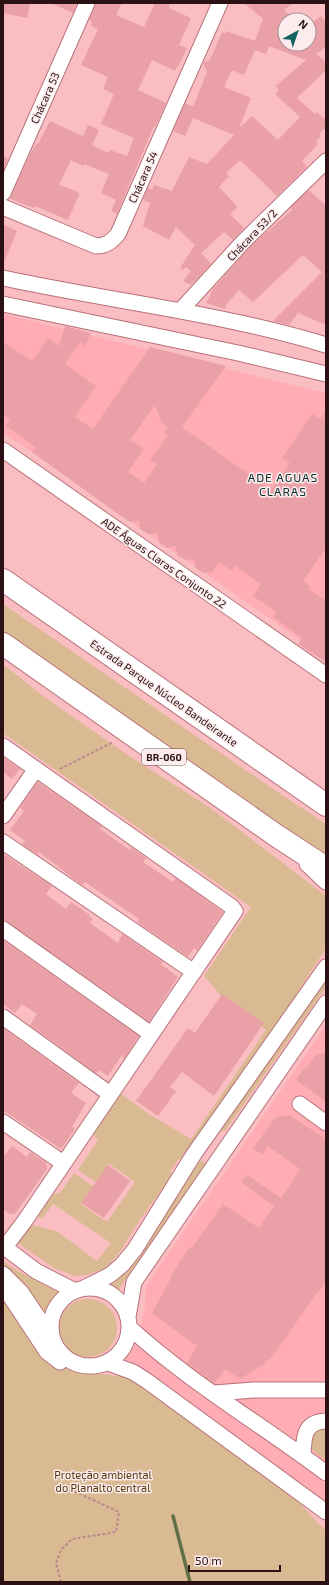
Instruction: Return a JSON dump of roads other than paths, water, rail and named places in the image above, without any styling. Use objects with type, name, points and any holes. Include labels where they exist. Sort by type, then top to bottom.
[{"type":"highway","name":"Estrada Parque Núcleo Bandeirante","points":[[3,580],[326,805]]},
{"type":"highway","name":"BR-060","points":[[3,644],[277,836],[326,868]]},
{"type":"street","name":"Chácara 53","points":[[3,193],[87,3]]},
{"type":"street","name":"Chácara 54","points":[[3,208],[96,246],[103,246],[110,242],[118,234],[220,3]]},
{"type":"street","name":"Chácara 53/2","points":[[180,311],[243,242],[326,161]]},
{"type":"street","points":[[3,278],[62,291],[180,311],[286,333],[326,345]]},
{"type":"street","points":[[3,304],[230,351],[326,374]]},
{"type":"street","name":"ADE Águas Claras Conjunto 22","points":[[3,450],[326,675]]},
{"type":"street","points":[[3,746],[234,909],[234,914],[24,1222],[4,1247],[36,1271],[78,1290],[93,1288],[105,1291],[115,1297],[123,1306],[128,1322],[153,1348],[326,1473]]},
{"type":"street","points":[[3,816],[42,773]]},
{"type":"street","points":[[277,836],[326,882]]},
{"type":"street","points":[[3,842],[194,972]]},
{"type":"street","points":[[3,929],[152,1034]]},
{"type":"street","points":[[52,1338],[51,1324],[54,1310],[63,1299],[110,1275],[122,1266],[135,1249],[194,1154],[326,967]]},
{"type":"street","points":[[3,1274],[21,1292],[64,1357],[74,1363],[91,1366],[108,1363],[117,1356],[124,1348],[128,1338],[128,1322],[134,1282],[324,1010]]},
{"type":"street","points":[[3,1017],[110,1094]]},
{"type":"street","points":[[300,1104],[326,1123]]},
{"type":"street","points":[[3,1122],[63,1163]]},
{"type":"street","points":[[213,1128],[214,1136],[221,1142],[227,1143],[234,1138]]},
{"type":"street","points":[[194,1154],[201,1154],[211,1159],[214,1168]]},
{"type":"street","points":[[3,1289],[8,1294],[47,1352],[61,1363],[83,1374],[97,1376],[122,1368]]},
{"type":"street","points":[[108,1363],[122,1368],[147,1381],[326,1512]]},
{"type":"street","points":[[214,1393],[254,1390],[326,1390]]},
{"type":"street","points":[[303,1456],[304,1438],[308,1428],[317,1421],[326,1421]]},
{"type":"waterway","points":[[173,1516],[190,1582]]},
{"type":"district","name":"ADE AGUAS CLARAS","points":[[283,485]]},
{"type":"park label","name":"Proteção ambiental do Planalto central","points":[[103,1481]]}]
